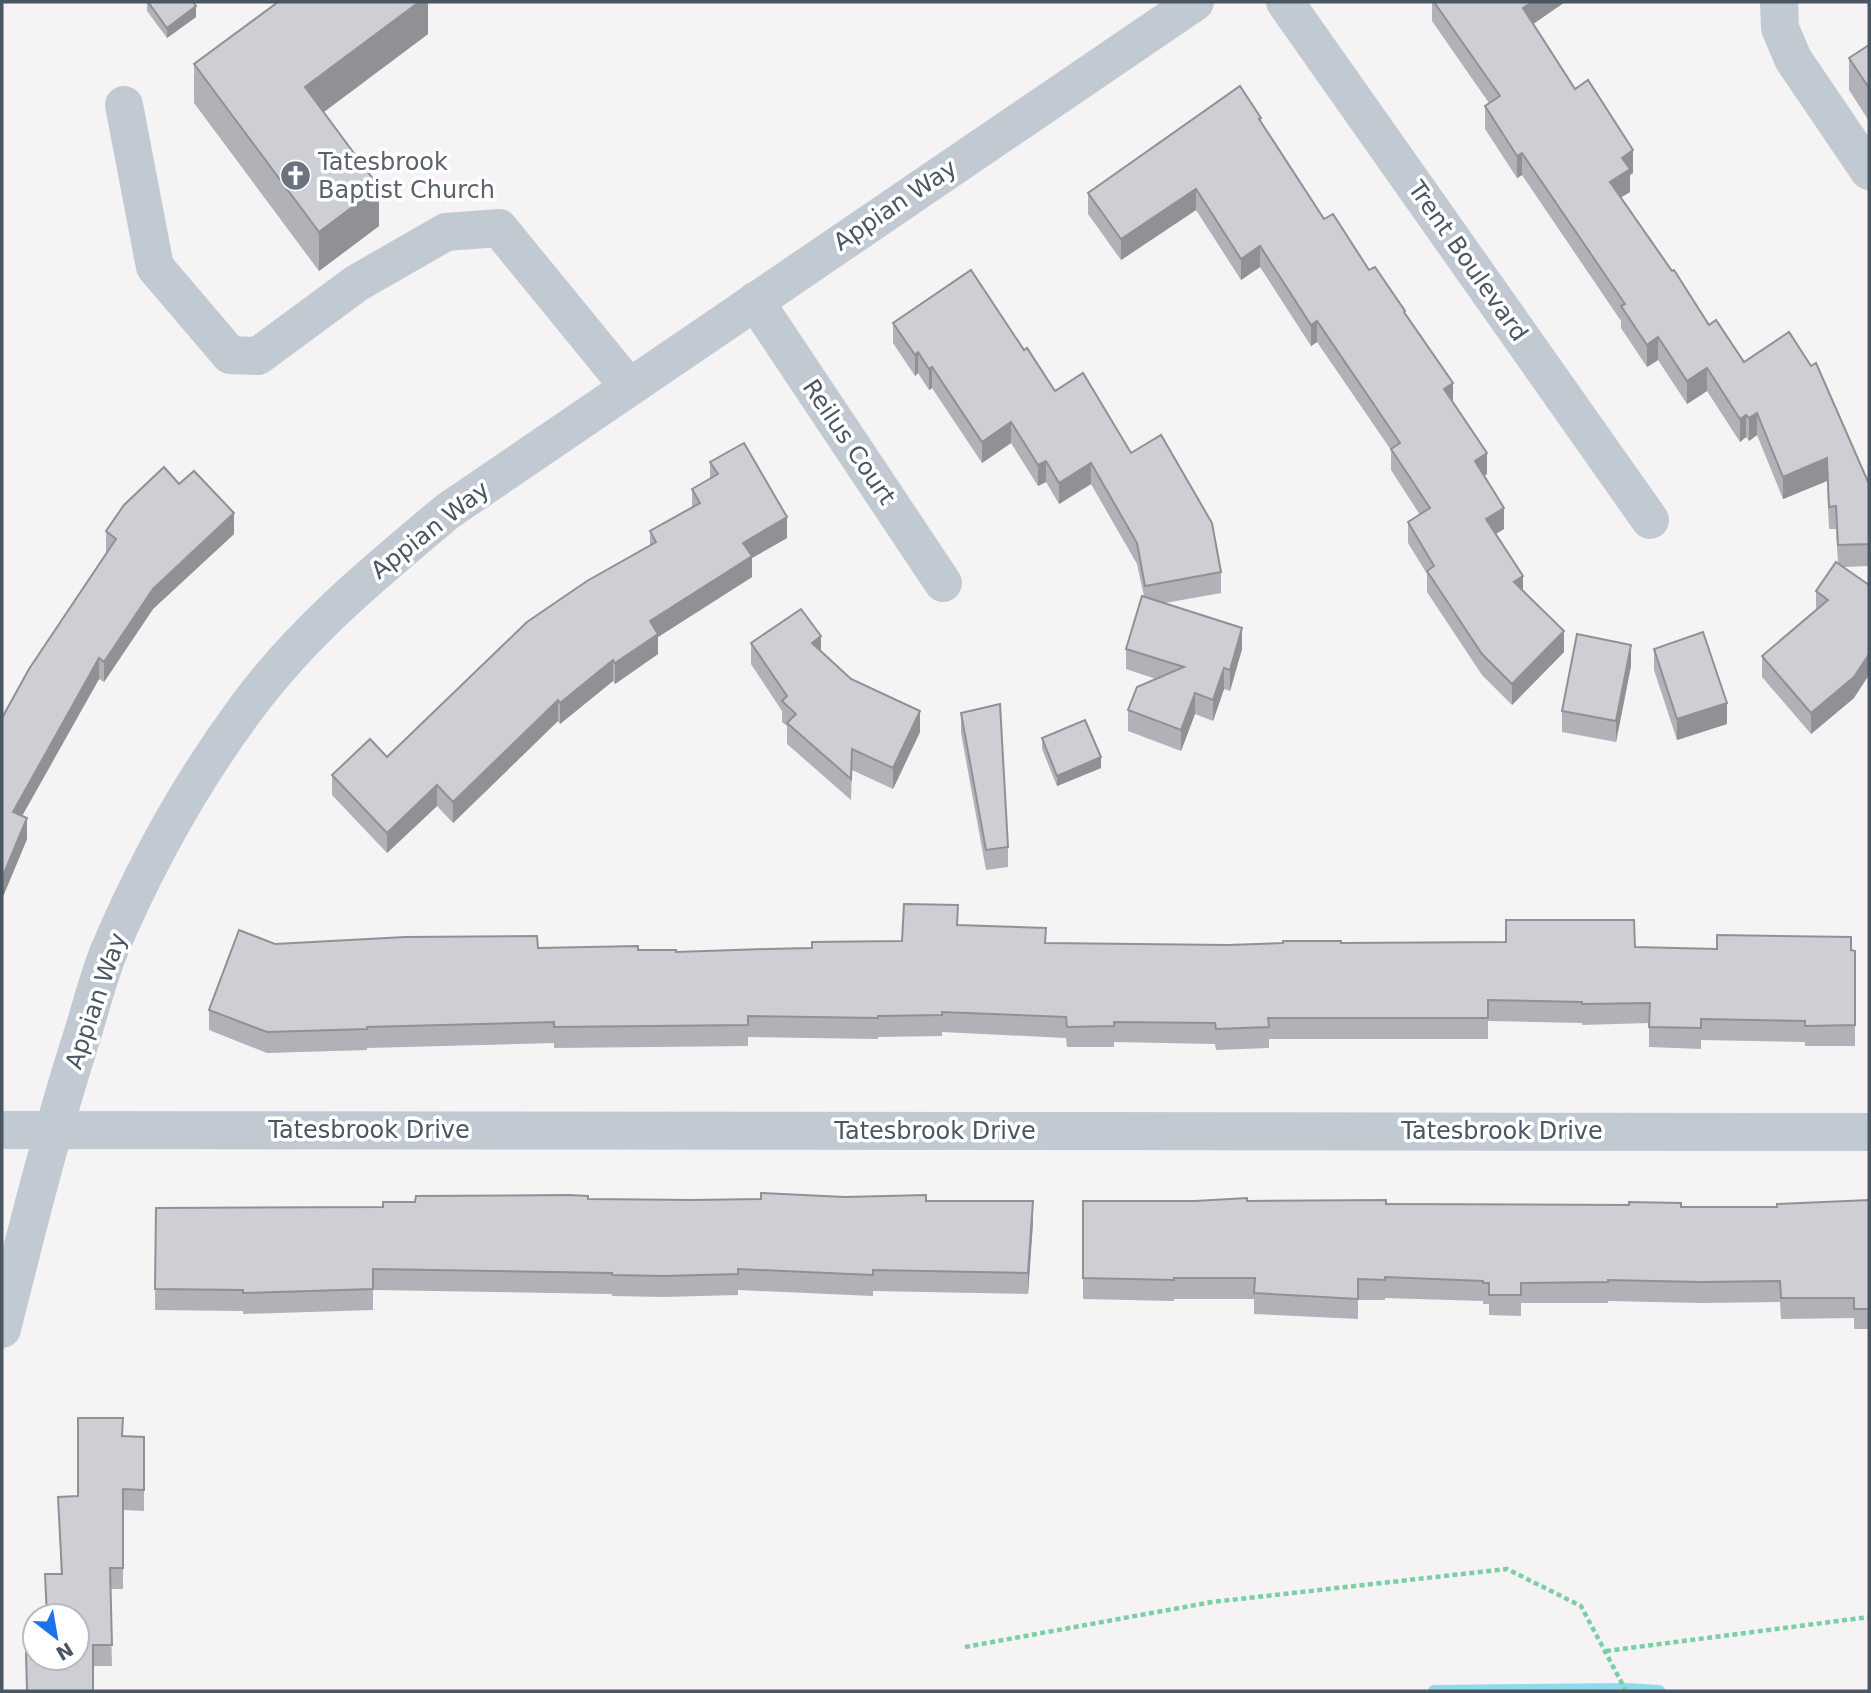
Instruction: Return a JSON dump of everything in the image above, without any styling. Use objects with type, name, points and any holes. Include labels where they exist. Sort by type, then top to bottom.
[{"type":"street","name":"Appian Way","points":[[2,1329],[53,1130],[109,953],[155,854],[195,784],[247,706],[302,642],[378,569],[448,511],[1195,2]]},
{"type":"street","name":"Trent Boulevard","points":[[1285,2],[1650,520]]},
{"type":"street","points":[[1779,2],[1780,28],[1793,59],[1869,171]]},
{"type":"street","points":[[124,104],[155,267],[230,355],[258,356],[357,283],[446,232],[499,228],[629,387]]},
{"type":"street","name":"Reilus Court","points":[[754,301],[943,583]]},
{"type":"street","name":"Tatesbrook Drive","points":[[2,1130],[1869,1132]]},
{"type":"path","points":[[965,1647],[1212,1602],[1507,1569],[1581,1606],[1626,1691]]},
{"type":"path","points":[[1605,1651],[1869,1617]]},
{"type":"building","points":[[148,2],[193,2],[196,6],[167,28]]},
{"type":"building","name":"Tatesbrook Baptist Church","points":[[278,2],[419,2],[305,87],[379,187],[319,232],[194,64]]},
{"type":"building","points":[[1434,2],[1532,2],[1523,8],[1575,89],[1588,80],[1633,150],[1622,158],[1630,169],[1610,182],[1672,271],[1674,270],[1709,325],[1716,320],[1744,362],[1789,332],[1811,366],[1816,363],[1869,484],[1869,544],[1838,545],[1836,506],[1829,507],[1827,458],[1783,477],[1757,413],[1740,419],[1707,368],[1687,381],[1658,337],[1647,345],[1621,306],[1625,304],[1522,153],[1517,156],[1485,106],[1500,96]]},
{"type":"building","points":[[1869,45],[1869,88],[1849,58]]},
{"type":"building","points":[[1240,86],[1324,219],[1333,214],[1369,270],[1375,267],[1405,311],[1453,383],[1444,389],[1487,453],[1475,461],[1504,508],[1486,519],[1523,576],[1514,582],[1564,631],[1512,684],[1482,654],[1427,571],[1434,566],[1408,522],[1430,508],[1391,449],[1400,443],[1317,321],[1311,325],[1260,246],[1241,259],[1196,189],[1121,239],[1088,193]]},
{"type":"building","points":[[971,270],[1055,391],[1083,373],[1131,453],[1161,435],[1212,523],[1221,572],[1145,586],[1137,543],[1091,463],[1059,483],[1046,461],[1038,465],[1011,422],[982,442],[932,367],[929,369],[918,352],[915,355],[893,323]]},
{"type":"building","points":[[744,443],[787,517],[743,543],[752,556],[650,621],[658,634],[615,663],[613,660],[560,703],[558,700],[453,802],[437,785],[387,833],[332,775],[370,739],[387,757],[527,622],[587,581],[656,542],[650,531],[700,503],[692,489],[718,474],[710,462]]},
{"type":"building","points":[[164,467],[179,484],[194,471],[234,513],[153,589],[104,662],[99,658],[13,812],[27,818],[2,878],[2,718],[29,669],[116,539],[106,531],[124,505]]},
{"type":"building","points":[[1836,562],[1869,585],[1869,654],[1854,677],[1811,713],[1762,656],[1828,600],[1816,591]]},
{"type":"building","points":[[1142,596],[1242,628],[1230,670],[1224,668],[1213,700],[1195,693],[1181,730],[1128,710],[1137,687],[1184,667],[1126,649]]},
{"type":"building","points":[[801,609],[821,636],[812,643],[851,679],[920,711],[893,768],[852,749],[851,779],[787,723],[796,714],[782,701],[787,696],[751,643]]},
{"type":"building","points":[[1703,632],[1727,703],[1677,719],[1654,649]]},
{"type":"building","points":[[1577,634],[1631,645],[1616,721],[1562,711]]},
{"type":"building","points":[[1000,704],[1008,847],[986,850],[961,713]]},
{"type":"building","points":[[1085,720],[1101,757],[1057,776],[1042,738]]},
{"type":"building","points":[[904,904],[958,905],[957,925],[1046,928],[1045,943],[1228,945],[1283,941],[1506,942],[1506,920],[1634,920],[1635,947],[1717,949],[1717,935],[1851,937],[1851,950],[1855,951],[1855,1025],[1805,1026],[1805,1021],[1701,1019],[1701,1028],[1649,1027],[1650,1003],[1582,1004],[1488,1000],[1488,1018],[1268,1018],[1269,1027],[1216,1029],[1215,1023],[1114,1022],[1114,1026],[1067,1027],[1066,1017],[942,1012],[942,1015],[878,1018],[748,1016],[748,1025],[554,1027],[554,1022],[267,1032],[209,1010],[239,930],[275,944],[405,937],[537,936],[538,948],[638,946],[638,950],[676,952],[812,948],[812,942],[902,941]]},
{"type":"building","points":[[761,1193],[845,1197],[926,1195],[926,1201],[1033,1201],[1028,1273],[873,1270],[873,1275],[738,1269],[738,1274],[664,1276],[373,1269],[373,1289],[243,1293],[243,1290],[155,1289],[156,1208],[383,1207],[383,1202],[415,1202],[416,1196],[569,1195],[588,1196],[588,1199],[761,1199]]},
{"type":"building","points":[[1247,1198],[1247,1201],[1386,1200],[1386,1204],[1681,1203],[1681,1207],[1777,1207],[1777,1204],[1869,1200],[1869,1309],[1854,1309],[1854,1298],[1781,1298],[1780,1281],[1608,1280],[1521,1283],[1521,1295],[1489,1295],[1489,1283],[1483,1281],[1385,1277],[1385,1280],[1358,1279],[1358,1299],[1254,1293],[1255,1278],[1083,1278],[1083,1201]]},
{"type":"building","points":[[78,1418],[123,1418],[122,1436],[144,1437],[144,1490],[123,1489],[123,1568],[110,1568],[112,1645],[93,1645],[93,1691],[27,1691],[26,1672],[91,1672],[91,1602],[46,1602],[45,1574],[62,1574],[58,1497],[78,1496]]},
{"type":"waterway","points":[[1434,1691],[1659,1691]]},
{"type":"place","name":"Tatesbrook Baptist Church","points":[[295,176]]}]
